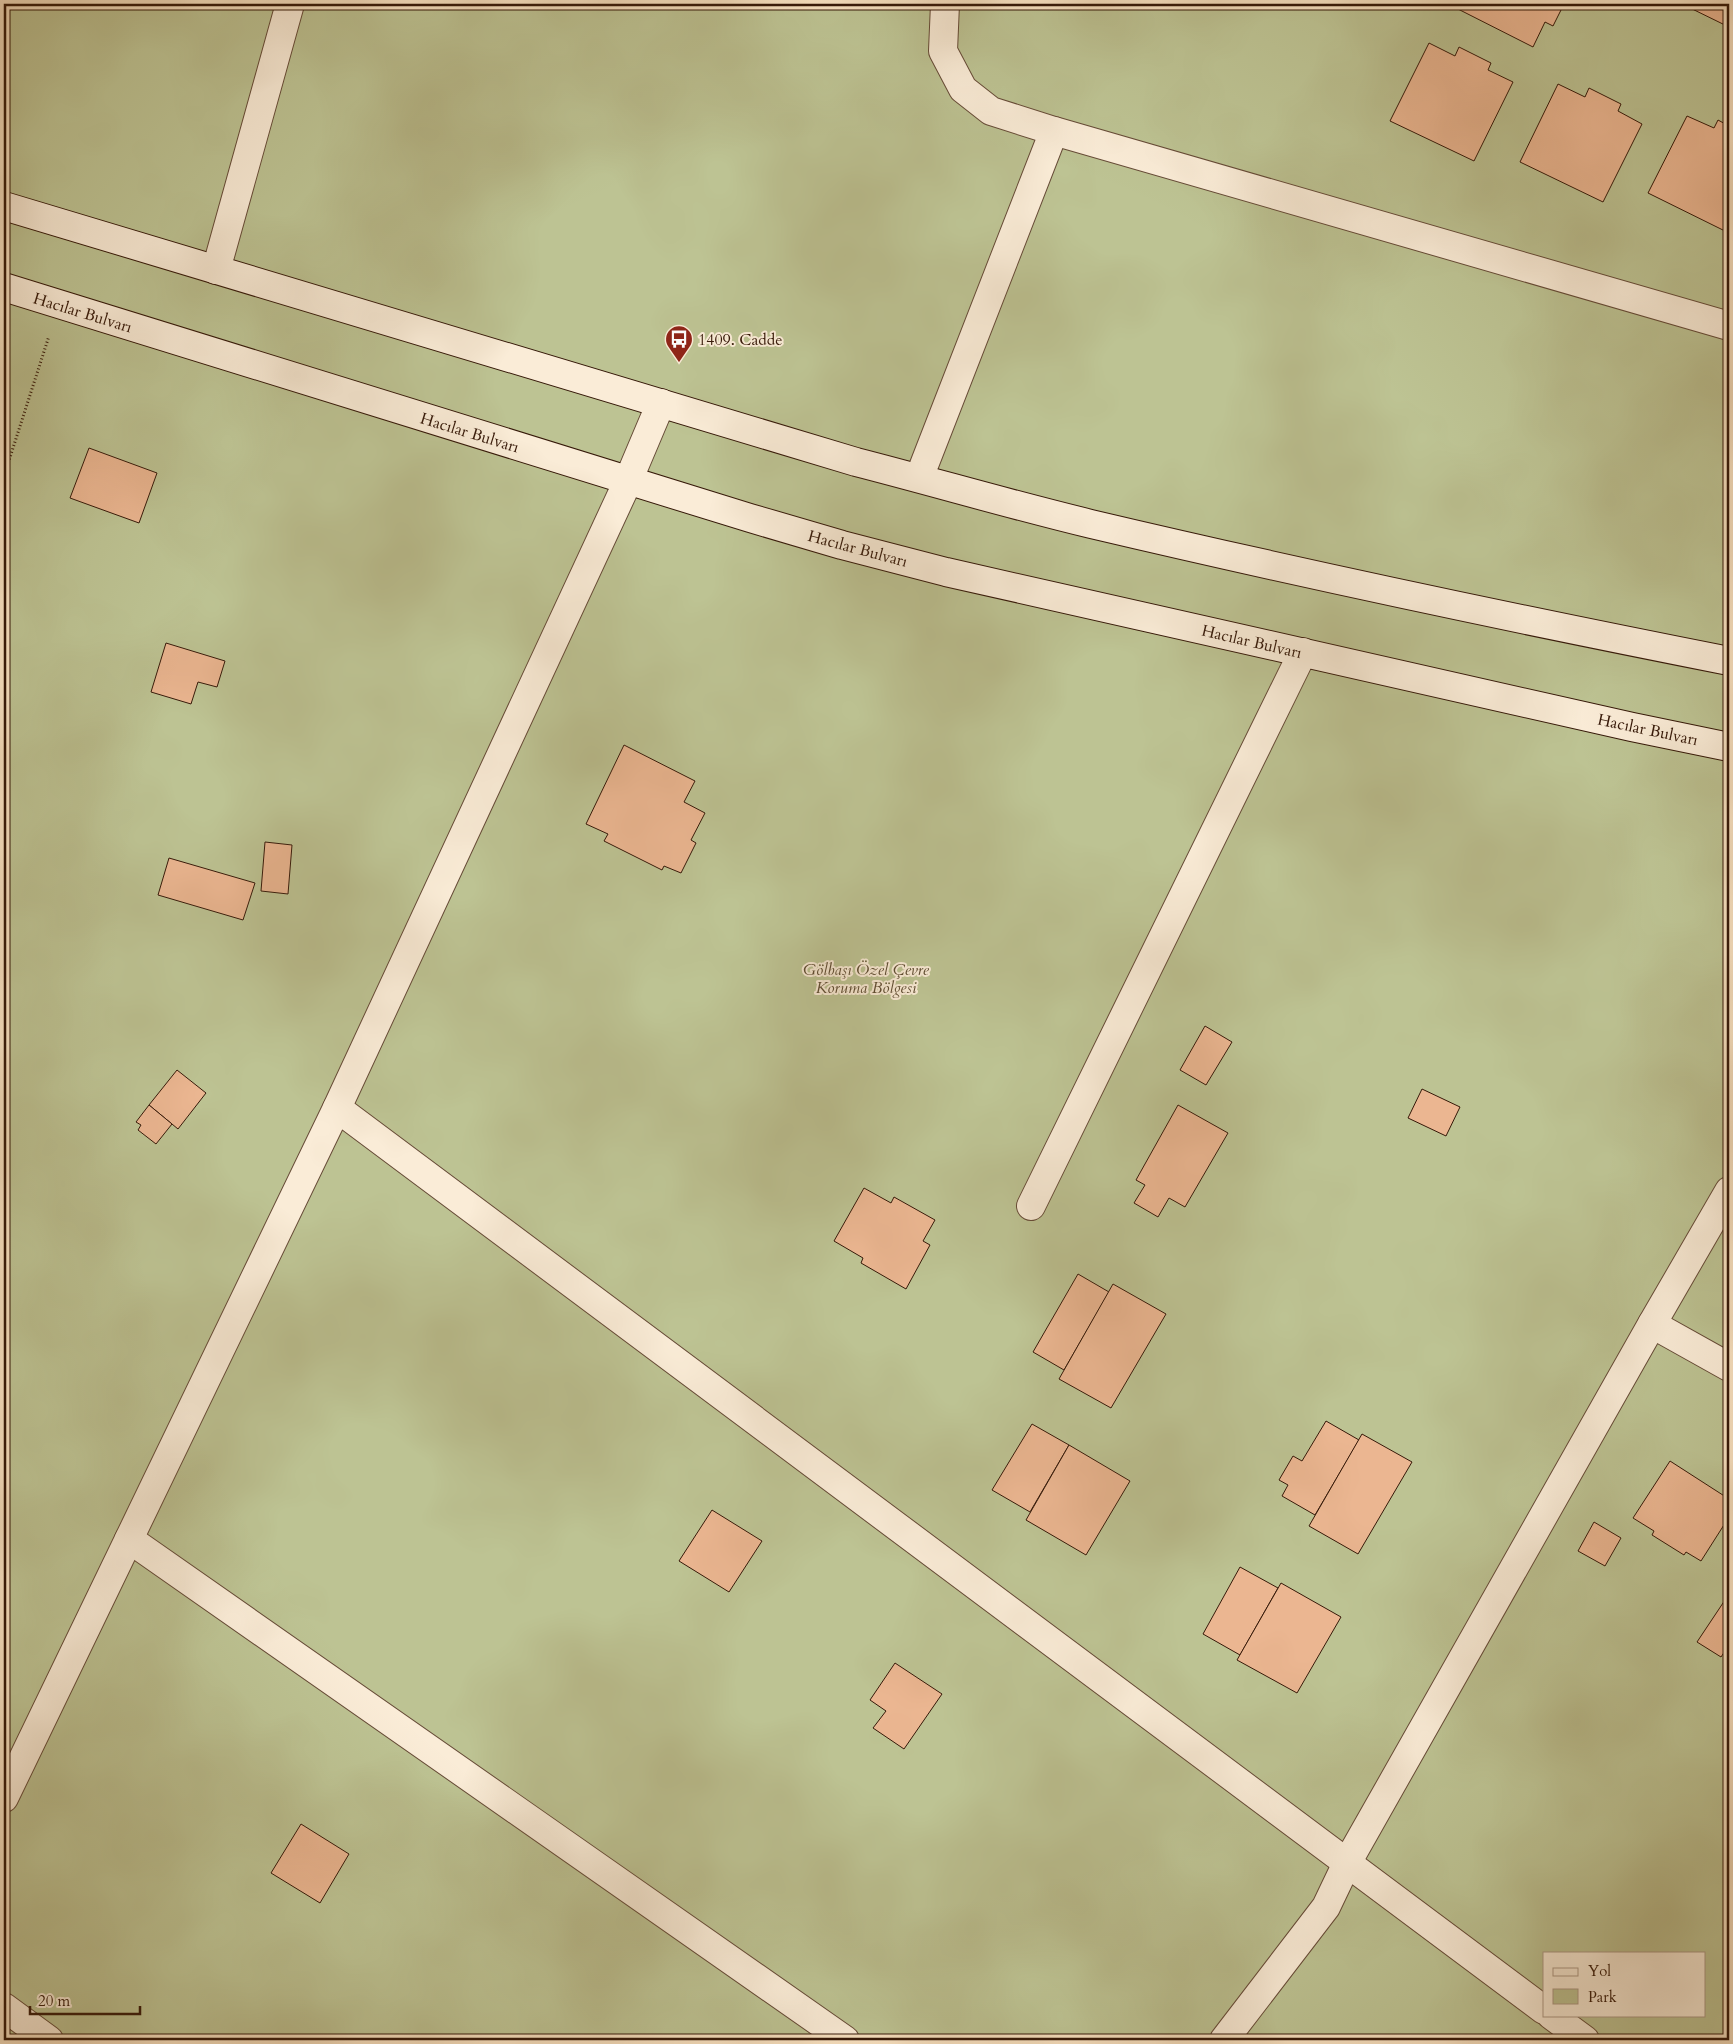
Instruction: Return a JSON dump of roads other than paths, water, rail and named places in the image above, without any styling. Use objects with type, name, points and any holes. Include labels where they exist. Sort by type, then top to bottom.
[{"type":"street","points":[[216,270],[290,4]]},
{"type":"street","points":[[945,4],[943,51],[963,89],[991,111],[1054,132],[1729,326]]},
{"type":"street","points":[[919,478],[1054,132]]},
{"type":"street","points":[[4,206],[856,462],[996,500],[1109,528],[1533,622],[1729,661]]},
{"type":"street","name":"Hacılar Bulvarı","points":[[4,287],[628,481],[842,545],[927,567],[1729,747]]},
{"type":"street","points":[[4,1798],[337,1108],[628,481],[661,404]]},
{"type":"street","points":[[1031,1206],[1303,652]]},
{"type":"street","points":[[337,1108],[1543,2009]]},
{"type":"street","points":[[1224,2040],[1326,1907],[1347,1863],[1729,1191]]},
{"type":"street","points":[[1652,1324],[1729,1367]]},
{"type":"street","points":[[129,1539],[845,2040]]},
{"type":"street","points":[[4,2007],[49,2040]]},
{"type":"street","points":[[1552,2016],[1585,2040]]},
{"type":"place","name":"1409. Cadde","points":[[679,363]]},
{"type":"park label","name":"Gölbaşı Özel Çevre Koruma Bölgesi","points":[[866,978]]}]
